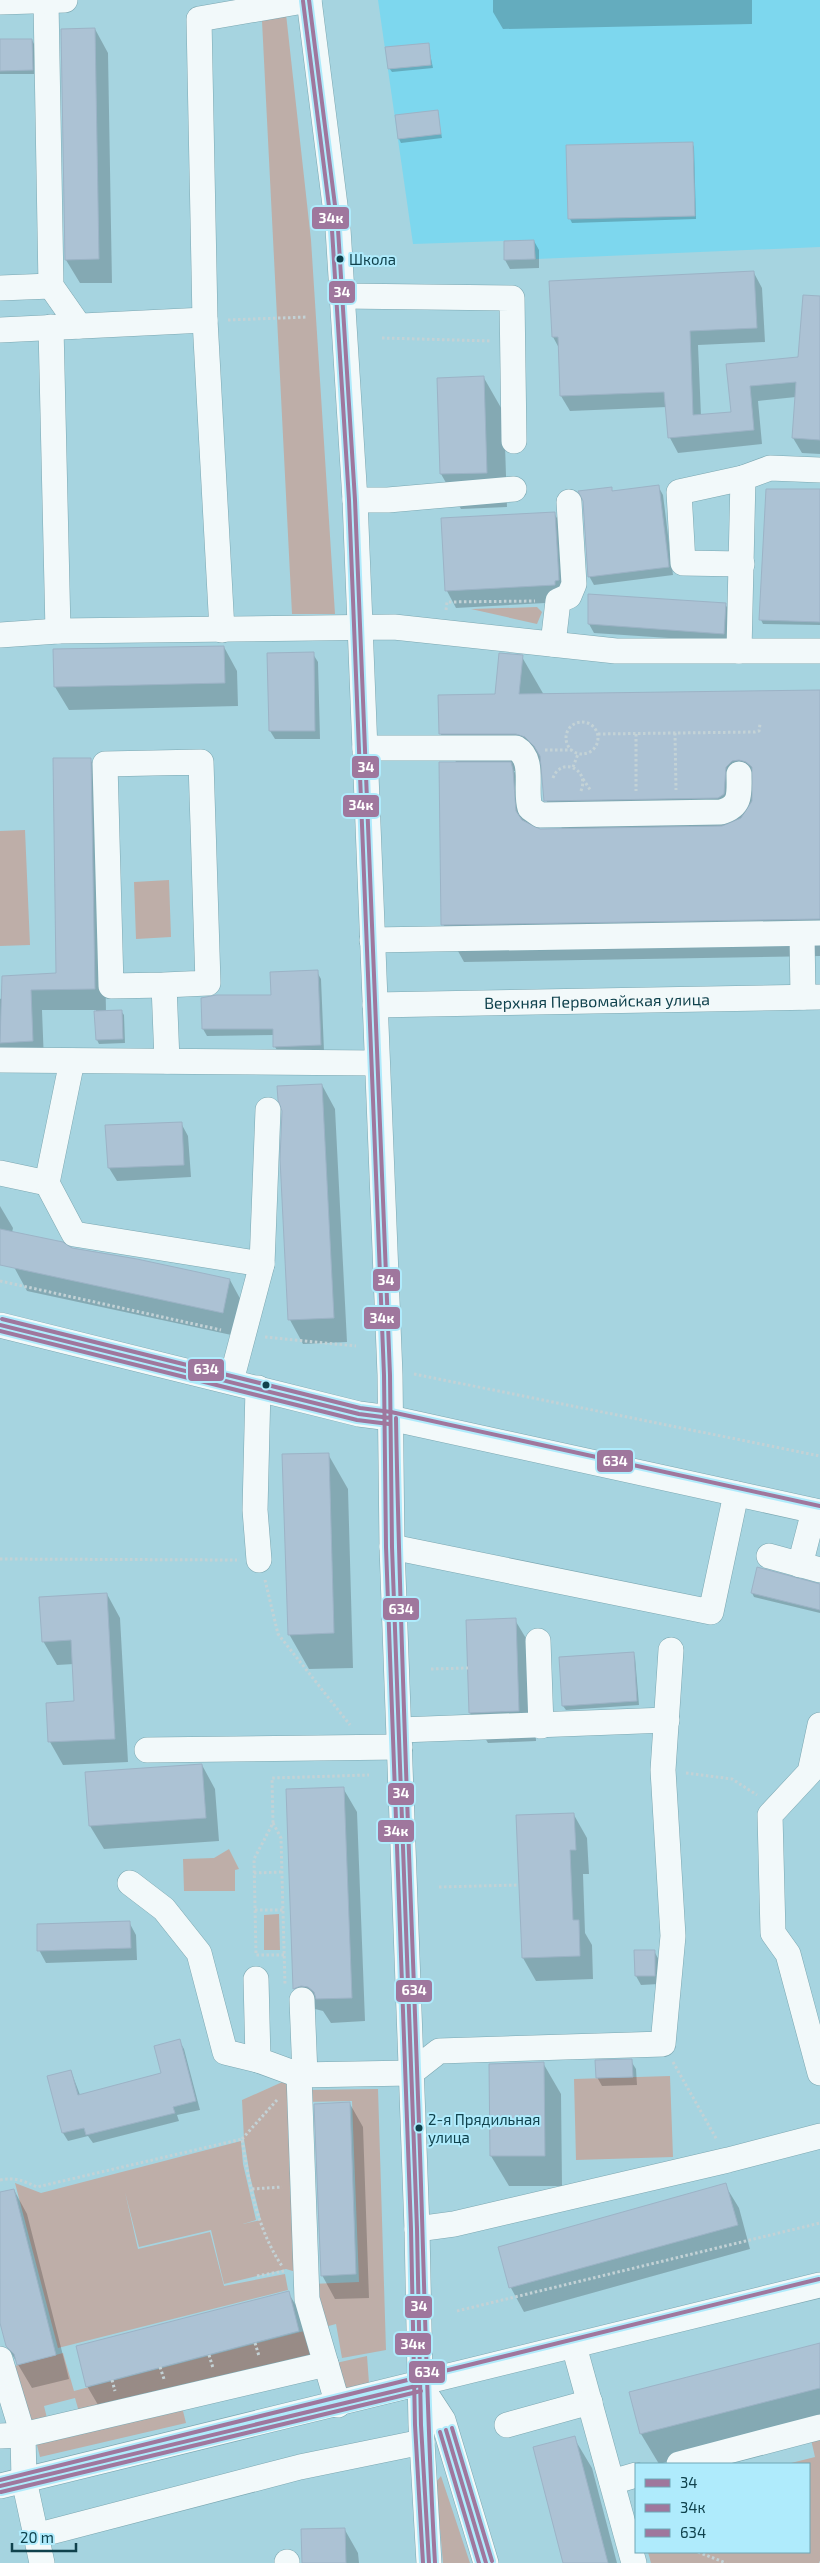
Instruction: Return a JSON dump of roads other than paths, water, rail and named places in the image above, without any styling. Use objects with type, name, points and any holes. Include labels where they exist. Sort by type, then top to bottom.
[{"type":"street","points":[[0,2],[65,0]]},
{"type":"street","points":[[222,630],[205,320],[199,19],[260,3],[309,0],[338,229],[356,500],[390,1418],[392,1546],[417,2229],[422,2442],[429,2563]]},
{"type":"street","points":[[46,1],[51,286],[79,326]]},
{"type":"street","points":[[0,288],[51,286]]},
{"type":"street","points":[[342,296],[512,298],[514,441]]},
{"type":"street","points":[[0,330],[205,320]]},
{"type":"street","points":[[51,327],[58,631]]},
{"type":"street","points":[[742,564],[683,563],[679,492],[743,478],[770,468],[820,470]]},
{"type":"street","points":[[739,651],[743,478]]},
{"type":"street","points":[[356,500],[388,500],[514,489]]},
{"type":"street","points":[[554,644],[558,600],[569,596],[574,584],[570,502]]},
{"type":"street","points":[[0,635],[58,631],[394,627],[616,651],[820,651]]},
{"type":"street","points":[[365,748],[516,748],[523,753],[528,767],[530,808],[534,812],[546,814],[728,810],[740,799],[739,774]]},
{"type":"street","points":[[201,762],[208,983],[164,985],[111,986],[105,764],[201,762]]},
{"type":"street","points":[[372,940],[811,933],[811,997]]},
{"type":"street","points":[[164,985],[167,1061]]},
{"type":"street","name":"Верхняя Первомайская улица","points":[[375,1006],[811,997]]},
{"type":"street","points":[[0,1060],[376,1063]]},
{"type":"street","points":[[72,1061],[46,1183],[74,1234],[262,1264]]},
{"type":"street","points":[[231,1381],[262,1264],[268,1110]]},
{"type":"street","points":[[0,1173],[46,1183]]},
{"type":"street","points":[[1,1328],[231,1381],[359,1414],[390,1418],[817,1511],[810,1567],[769,1556]]},
{"type":"street","points":[[258,1388],[255,1510],[260,1560]]},
{"type":"street","points":[[392,1546],[711,1612],[736,1494]]},
{"type":"street","points":[[538,1641],[540,1726]]},
{"type":"street","points":[[130,1883],[164,1909],[199,1953],[225,2052],[258,2060],[302,2075],[411,2073],[439,2051],[663,2044],[673,1936],[664,1770],[672,1650]]},
{"type":"street","points":[[147,1750],[368,1747],[400,1739],[540,1726],[667,1720]]},
{"type":"street","points":[[820,1725],[810,1772],[770,1815],[773,1933],[788,1954],[820,2073]]},
{"type":"street","points":[[256,1980],[258,2060]]},
{"type":"street","points":[[293,1994],[302,2075],[307,2299],[338,2405]]},
{"type":"street","points":[[417,2229],[454,2224],[728,2160],[820,2136]]},
{"type":"street","points":[[0,2486],[420,2385],[820,2285]]},
{"type":"street","points":[[574,2346],[634,2563]]},
{"type":"street","points":[[0,2359],[11,2436],[33,2514],[35,2536],[42,2563]]},
{"type":"street","points":[[11,2436],[326,2364]]},
{"type":"street","points":[[420,2385],[442,2420],[486,2563]]},
{"type":"street","points":[[507,2425],[590,2402]]},
{"type":"street","points":[[683,2463],[820,2427]]},
{"type":"street","points":[[35,2536],[300,2467],[422,2442]]},
{"type":"street","points":[[612,2482],[635,2476]]},
{"type":"place","name":"Школа","points":[[340,259]]},
{"type":"place","name":"2-я Прядильная улица","points":[[419,2128]]}]
